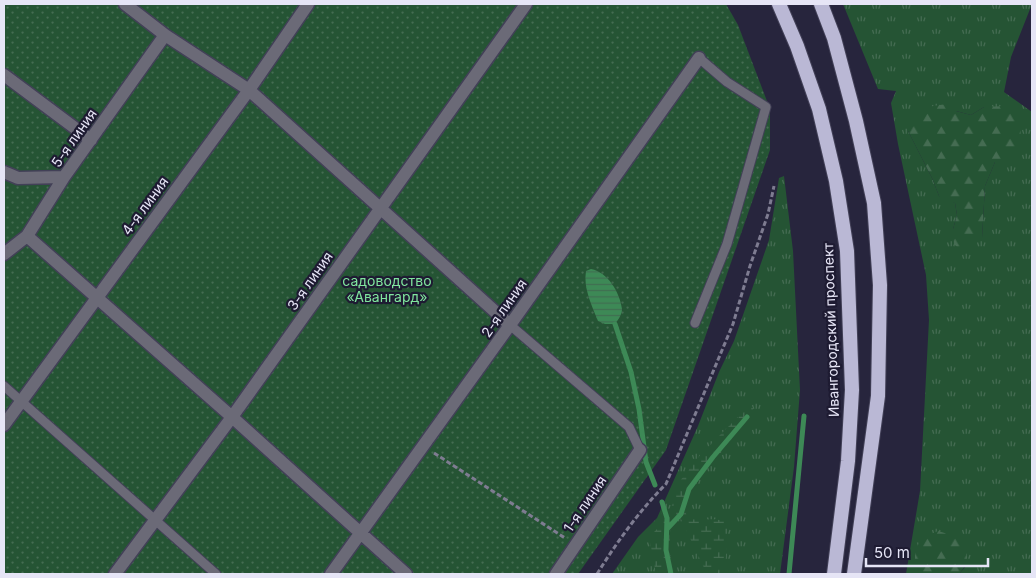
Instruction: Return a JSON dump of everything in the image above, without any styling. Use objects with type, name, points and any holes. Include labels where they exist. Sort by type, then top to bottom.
[{"type":"highway","name":"Ивангородский проспект","points":[[779,4],[798,46],[819,109],[836,181],[847,250],[852,390],[848,461],[834,574]]},
{"type":"highway","points":[[820,4],[838,51],[872,194],[880,285],[878,396],[854,574]]},
{"type":"street","points":[[125,4],[165,35],[249,90],[510,325]]},
{"type":"street","name":"4-я линия","points":[[4,425],[249,90],[308,4]]},
{"type":"street","name":"3-я линия","points":[[115,574],[232,417],[526,4]]},
{"type":"street","name":"5-я линия","points":[[4,254],[27,236],[64,177],[165,35]]},
{"type":"street","name":"2-я линия","points":[[330,574],[510,325],[699,58]]},
{"type":"street","points":[[4,75],[90,140]]},
{"type":"street","points":[[4,172],[18,178],[64,177]]},
{"type":"street","points":[[27,236],[406,574]]},
{"type":"street","name":"1-я линия","points":[[556,574],[640,450]]},
{"type":"lane","points":[[695,323],[727,244],[766,107],[727,82],[699,58]]},
{"type":"lane","points":[[510,325],[629,427],[640,450]]},
{"type":"lane","points":[[4,386],[216,574]]},
{"type":"path","points":[[597,574],[620,538],[666,484],[733,324],[768,214],[774,186]]},
{"type":"path","points":[[423,445],[576,545]]},
{"type":"green space","name":"садоводство «Авангард»","points":[[4,4],[726,4],[738,25],[770,109],[770,150],[666,450],[578,574],[4,574]]},
{"type":"green space","points":[[843,4],[1032,4],[1011,57],[1004,92],[1032,112],[1032,574],[959,574],[966,566],[915,552],[915,574],[906,574],[920,491],[929,320],[926,275],[891,103],[896,91],[878,89]],"holes":[[[984,107],[1008,162],[995,162],[985,186],[982,238],[953,229],[957,215],[955,203],[939,196],[908,131],[956,111],[971,115]]]},
{"type":"green space","points":[[947,104],[956,111],[971,115],[984,107],[1006,106],[1021,121],[1020,139],[1016,153],[1008,163],[995,162],[985,186],[982,238],[969,249],[960,250],[954,244],[953,229],[957,215],[955,203],[944,201],[939,196],[908,131],[912,115],[933,106]]},
{"type":"green space","points":[[784,176],[793,251],[800,390],[794,467],[780,574],[612,574],[638,537],[657,518],[698,426],[719,372],[734,341],[769,240],[779,178]]},
{"type":"green space","points":[[753,407],[753,415],[741,431],[728,442],[682,502],[685,512],[690,519],[724,521],[726,556],[723,569],[720,574],[707,574],[680,517],[672,515],[669,550],[674,574],[656,574],[649,537],[662,524],[661,507],[666,510],[671,508],[680,481],[701,454],[746,410]]},
{"type":"green space","points":[[938,531],[958,537],[966,551],[966,564],[959,574],[915,574],[915,552],[921,538]]},
{"type":"shaded area","points":[[591,269],[603,274],[619,296],[622,311],[615,324],[605,324],[598,321],[589,297],[585,277],[586,271]]},
{"type":"waterway","points":[[615,324],[631,372],[639,409],[646,462],[655,485]]},
{"type":"waterway","points":[[789,574],[804,416]]},
{"type":"waterway","points":[[667,529],[681,514],[689,489],[747,417]]},
{"type":"waterway","points":[[662,502],[667,518],[666,550],[671,574]]}]
